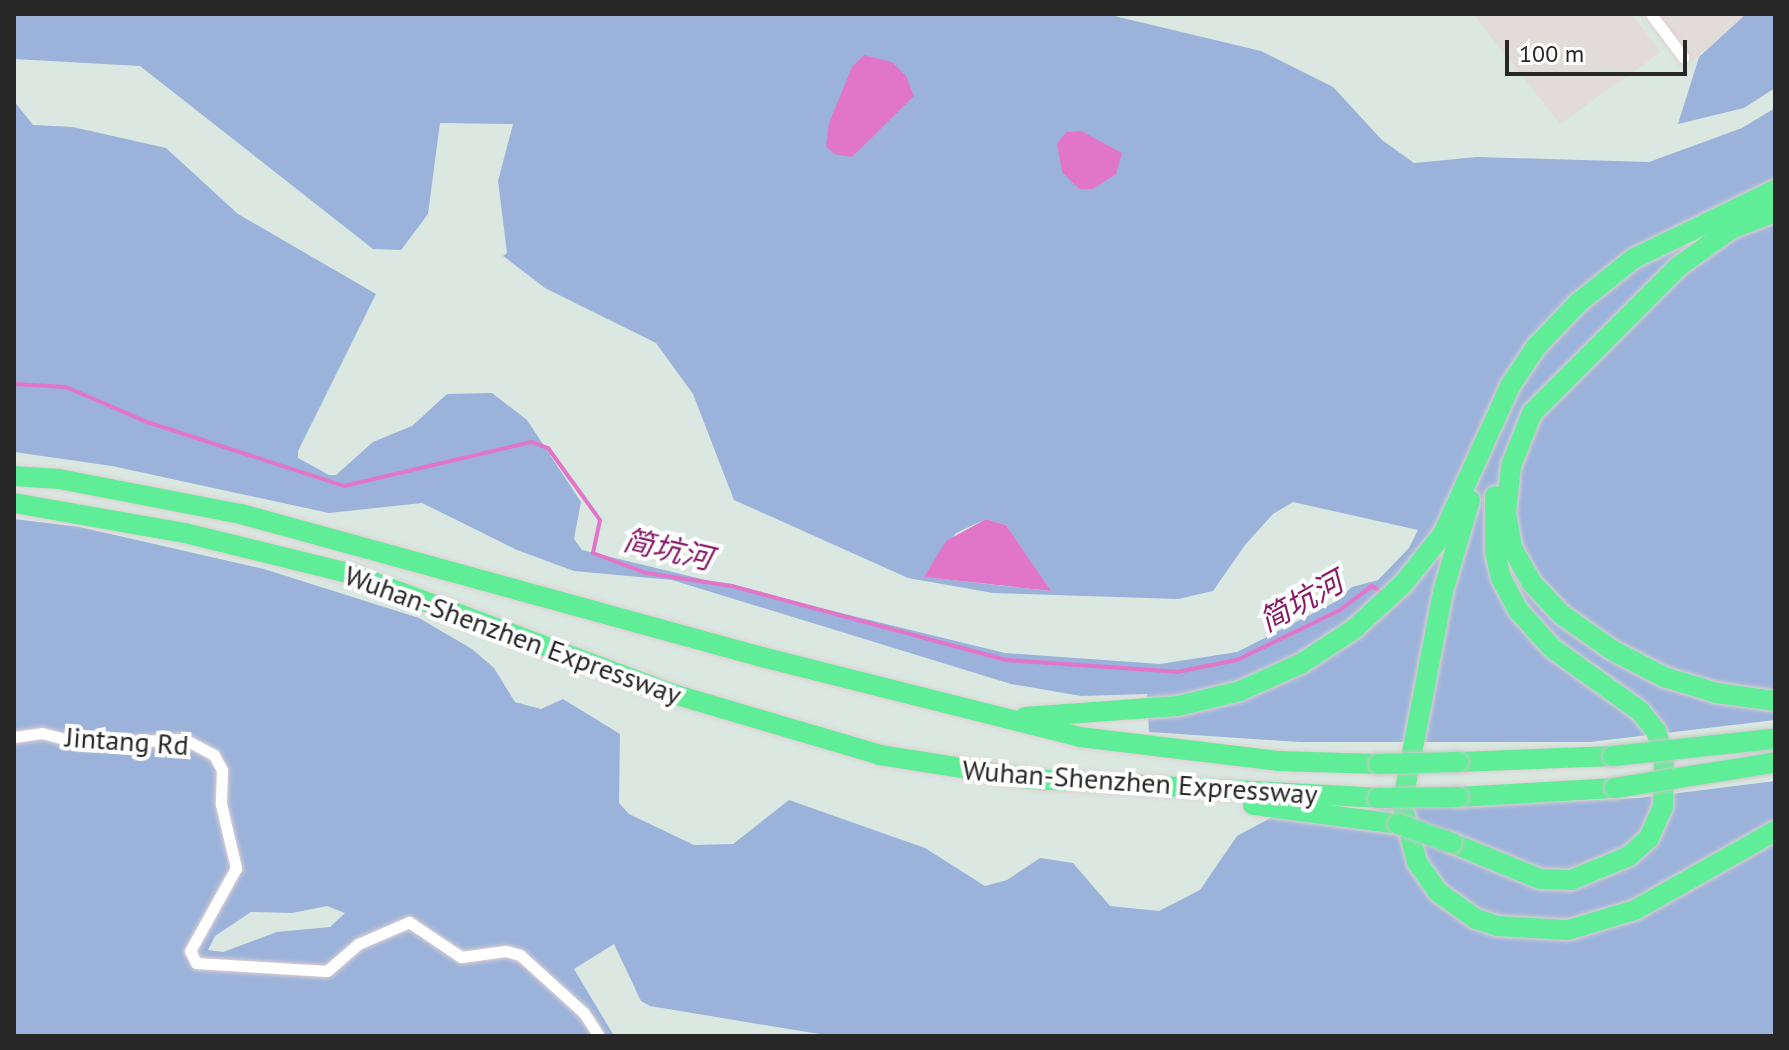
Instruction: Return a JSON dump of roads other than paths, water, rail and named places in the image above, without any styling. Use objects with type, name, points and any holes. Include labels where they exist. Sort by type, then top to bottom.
[{"type":"highway","points":[[1182,791],[1398,824],[1540,879],[1571,880],[1629,856],[1649,838],[1663,807],[1664,757],[1656,731],[1640,711],[1531,628],[1501,578],[1494,526],[1496,486],[1532,413],[1650,289],[1731,229],[1771,194]]},
{"type":"highway","points":[[1001,719],[1178,706],[1240,691],[1302,663],[1354,629],[1403,584],[1443,534],[1479,461],[1510,386],[1536,347],[1588,294],[1633,259],[1771,194]]},
{"type":"highway","points":[[1731,229],[1775,212]]},
{"type":"highway","points":[[1532,413],[1511,466],[1506,513],[1512,548],[1532,583],[1574,623],[1664,677],[1717,693],[1775,701]]},
{"type":"highway","points":[[1479,461],[1443,592],[1402,804],[1406,836],[1425,876],[1476,919],[1522,931],[1568,930],[1635,910],[1775,831]]},
{"type":"highway","name":"Wuhan-Shenzhen Expressway","points":[[14,476],[59,479],[241,514],[1001,719],[1080,737],[1232,756],[1379,764],[1613,756],[1774,738]]},
{"type":"highway","name":"Wuhan-Shenzhen Expressway","points":[[14,503],[185,533],[352,574],[670,693],[880,755],[1031,779],[1182,791],[1378,798],[1458,797],[1615,788],[1774,763]]},
{"type":"street","points":[[1651,14],[1683,57]]},
{"type":"street","name":"Jintang Rd","points":[[14,737],[42,733],[83,744],[184,739],[214,755],[222,770],[221,804],[236,868],[190,951],[196,963],[327,971],[358,944],[409,922],[461,957],[506,951],[520,955],[584,1013],[599,1036]]},
{"type":"waterway","name":"简坑河","points":[[14,384],[66,387],[147,422],[344,486],[532,442],[548,448],[600,520],[593,553],[646,573],[732,586],[1007,660],[1177,672],[1237,660],[1340,610],[1372,586],[1381,592]]}]
